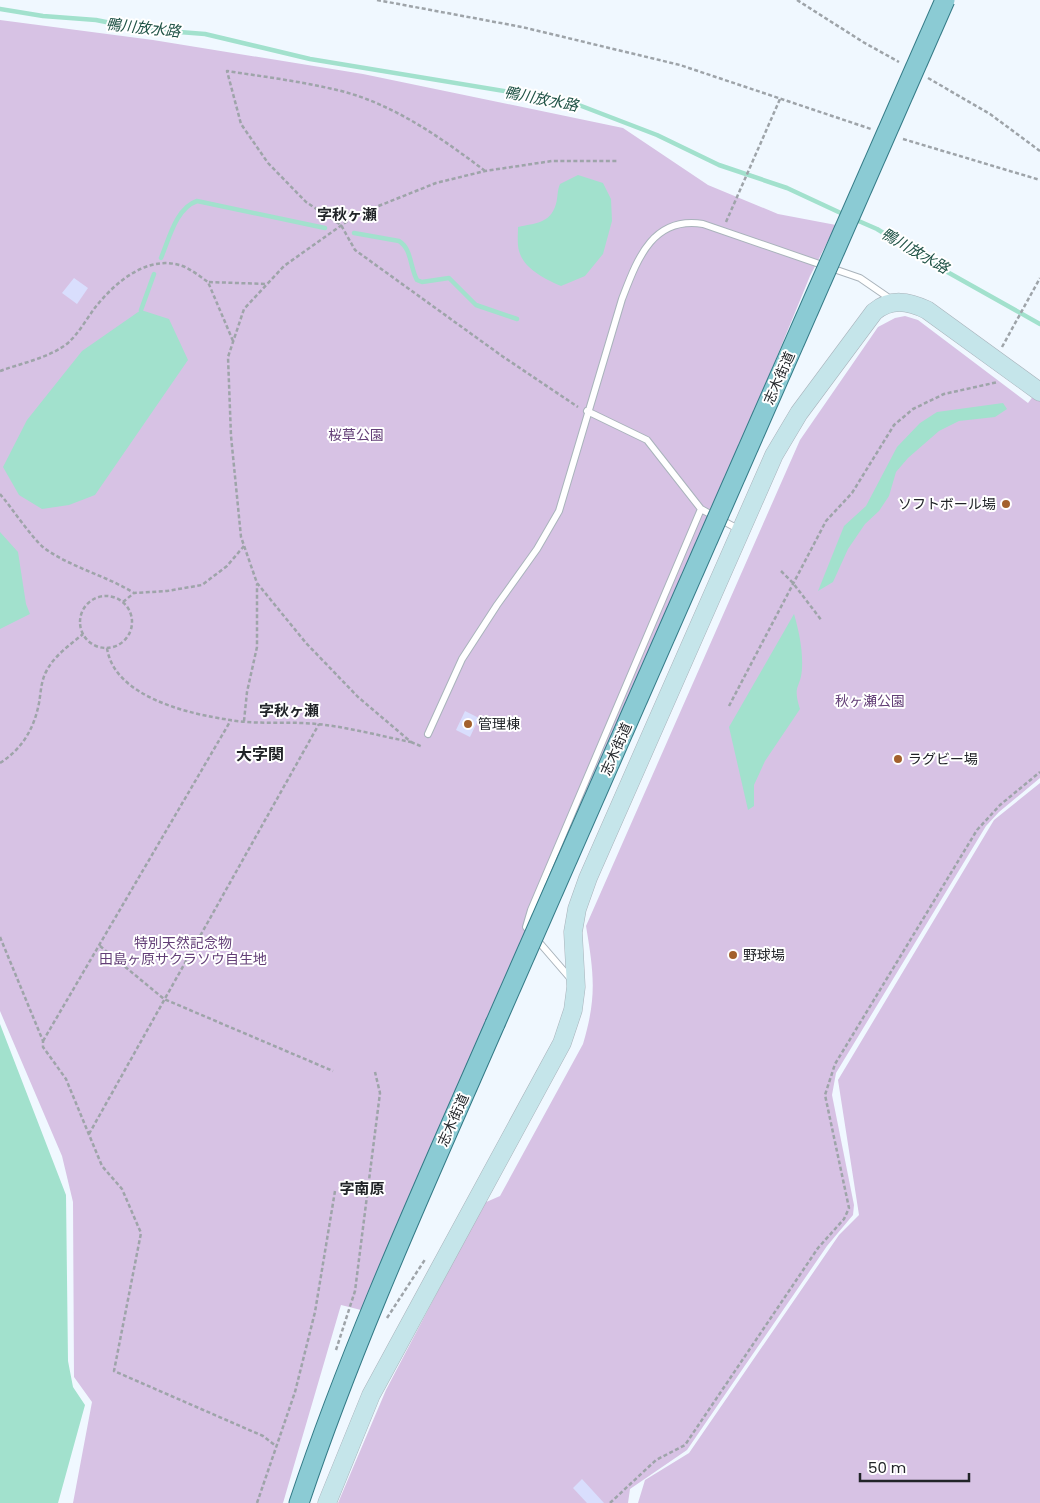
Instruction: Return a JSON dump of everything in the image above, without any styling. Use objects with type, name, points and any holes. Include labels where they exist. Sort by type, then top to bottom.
[{"type":"main road","name":"志木街道","points":[[299,1503],[320,1440],[378,1290],[945,0]]},
{"type":"street","points":[[327,1503],[371,1395],[562,1043],[573,1010],[576,987],[573,932],[580,901],[740,530],[774,455],[799,413],[868,318],[880,307],[895,302],[906,302],[927,310],[1040,392]]},
{"type":"lane","points":[[428,734],[462,659],[497,605],[550,530],[566,490],[587,411],[622,299],[634,267],[653,238],[668,227],[690,222],[723,230],[860,278],[895,302]]},
{"type":"lane","points":[[587,411],[647,440],[701,509],[740,530]]},
{"type":"lane","points":[[576,987],[561,965],[526,927],[531,910],[701,509]]},
{"type":"path","points":[[377,0],[512,25],[680,65],[874,130]]},
{"type":"path","points":[[485,171],[460,152],[396,112],[346,93],[227,71],[240,124],[268,163],[306,202],[341,225],[355,250],[572,405],[587,411]]},
{"type":"path","points":[[723,230],[780,99]]},
{"type":"path","points":[[902,139],[1040,180]]},
{"type":"path","points":[[244,721],[247,692],[258,647],[257,583],[241,537],[231,436],[228,357],[244,309],[284,266],[356,215],[436,183],[485,171],[552,161],[617,161]]},
{"type":"path","points":[[0,371],[52,353],[68,342],[107,292],[136,272],[150,266],[169,264],[186,268],[208,282],[267,284]]},
{"type":"path","points":[[1007,339],[1040,278]]},
{"type":"path","points":[[208,282],[233,341]]},
{"type":"path","points":[[729,706],[826,521],[852,493],[894,425],[913,409],[944,394],[996,383],[1004,379]]},
{"type":"path","points":[[0,494],[43,547],[83,571],[117,583],[134,593],[167,591],[202,585],[227,566],[244,546]]},
{"type":"path","points":[[781,571],[793,583],[822,620]]},
{"type":"path","points":[[257,583],[306,644],[358,697],[411,742],[423,748]]},
{"type":"path","points":[[124,602],[134,593]]},
{"type":"path","points":[[109,595],[124,602],[132,614],[129,634],[123,642],[108,648],[93,645],[83,634],[80,619],[83,609],[90,601],[99,596],[109,595]]},
{"type":"path","points":[[0,763],[12,755],[29,734],[37,711],[41,684],[47,669],[62,652],[83,634]]},
{"type":"path","points":[[108,648],[109,656],[115,668],[144,695],[160,703],[231,720],[319,724],[411,742]]},
{"type":"path","points":[[43,1041],[231,720]]},
{"type":"path","points":[[89,1134],[319,724]]},
{"type":"path","points":[[610,1503],[656,1460],[686,1445],[818,1248],[844,1219],[849,1208],[825,1095],[835,1064],[977,830],[1000,805],[1040,772]]},
{"type":"path","points":[[0,937],[43,1041],[43,1047],[66,1079],[102,1166],[122,1189],[141,1233],[114,1371],[263,1436],[276,1446]]},
{"type":"path","points":[[100,946],[164,999],[333,1070]]},
{"type":"path","points":[[335,1355],[355,1291],[380,1094],[375,1072]]},
{"type":"path","points":[[257,1503],[295,1392],[315,1312],[335,1191]]},
{"type":"green space","name":"桜草公園","points":[[0,20],[153,40],[363,74],[623,128],[708,185],[778,214],[836,225],[810,276],[738,451],[487,1018],[361,1310],[341,1305],[283,1503],[73,1503],[92,1402],[74,1377],[73,1202],[62,1156],[0,1011]]},
{"type":"green space","name":"秋ヶ瀬公園","points":[[905,316],[918,320],[1028,403],[1040,387],[1040,778],[999,812],[986,826],[836,1073],[832,1095],[854,1205],[853,1215],[827,1246],[687,1450],[630,1489],[628,1503],[338,1503],[386,1390],[484,1203],[500,1196],[583,1044],[590,1012],[593,985],[586,926],[800,440],[878,327],[895,318]]},
{"type":"green space","points":[[1040,783],[1040,1503],[638,1503],[645,1480],[689,1453],[839,1235],[859,1215],[838,1080],[994,820]]},
{"type":"shaded area","points":[[578,175],[603,183],[611,199],[612,221],[603,254],[585,276],[561,286],[542,277],[525,263],[518,248],[518,227],[541,222],[546,219],[556,204],[560,184]]},
{"type":"shaded area","points":[[141,310],[169,319],[188,360],[95,495],[69,505],[42,509],[19,495],[3,467],[27,420],[82,351]]},
{"type":"shaded area","points":[[1003,403],[1007,409],[995,417],[959,421],[939,431],[908,458],[896,472],[889,496],[879,511],[865,524],[848,549],[833,582],[818,591],[844,526],[866,506],[897,447],[920,423],[937,412]]},
{"type":"shaded area","points":[[0,532],[18,552],[26,604],[30,614],[0,629]]},
{"type":"shaded area","points":[[794,614],[802,654],[802,668],[797,691],[800,709],[765,761],[754,785],[754,806],[748,810],[729,727]]},
{"type":"shaded area","points":[[0,1024],[66,1195],[68,1361],[73,1387],[85,1405],[58,1503],[0,1503]]},
{"type":"building","points":[[74,278],[88,288],[77,304],[62,293]]},
{"type":"building","name":"管理棟","points":[[465,711],[479,718],[470,737],[456,730]]},
{"type":"building","points":[[582,1479],[604,1503],[587,1503],[573,1488]]},
{"type":"waterway","name":"鴨川放水路","points":[[0,9],[43,16],[96,20],[141,29],[205,34],[310,59],[571,102],[657,135],[719,165],[787,188],[845,215]]},
{"type":"waterway","points":[[161,258],[178,217],[197,201],[325,228]]},
{"type":"waterway","name":"鴨川放水路","points":[[854,219],[877,229],[942,269],[1040,324]]},
{"type":"waterway","points":[[354,233],[399,241],[409,254],[417,280],[422,282],[449,278],[476,305],[517,319]]},
{"type":"waterway","points":[[141,310],[154,274]]},
{"type":"place","name":"ソフトボール場","points":[[1006,504]]},
{"type":"place","name":"管理棟","points":[[468,724]]},
{"type":"place","name":"ラグビー場","points":[[898,759]]},
{"type":"place","name":"野球場","points":[[733,955]]},
{"type":"district","name":"字秋ヶ瀬","points":[[347,215]]},
{"type":"district","name":"字秋ヶ瀬","points":[[289,711]]},
{"type":"district","name":"大字関","points":[[260,754]]},
{"type":"district","name":"字南原","points":[[362,1189]]},
{"type":"park label","name":"特別天然記念物 田島ヶ原サクラソウ自生地","points":[[183,952]]}]
